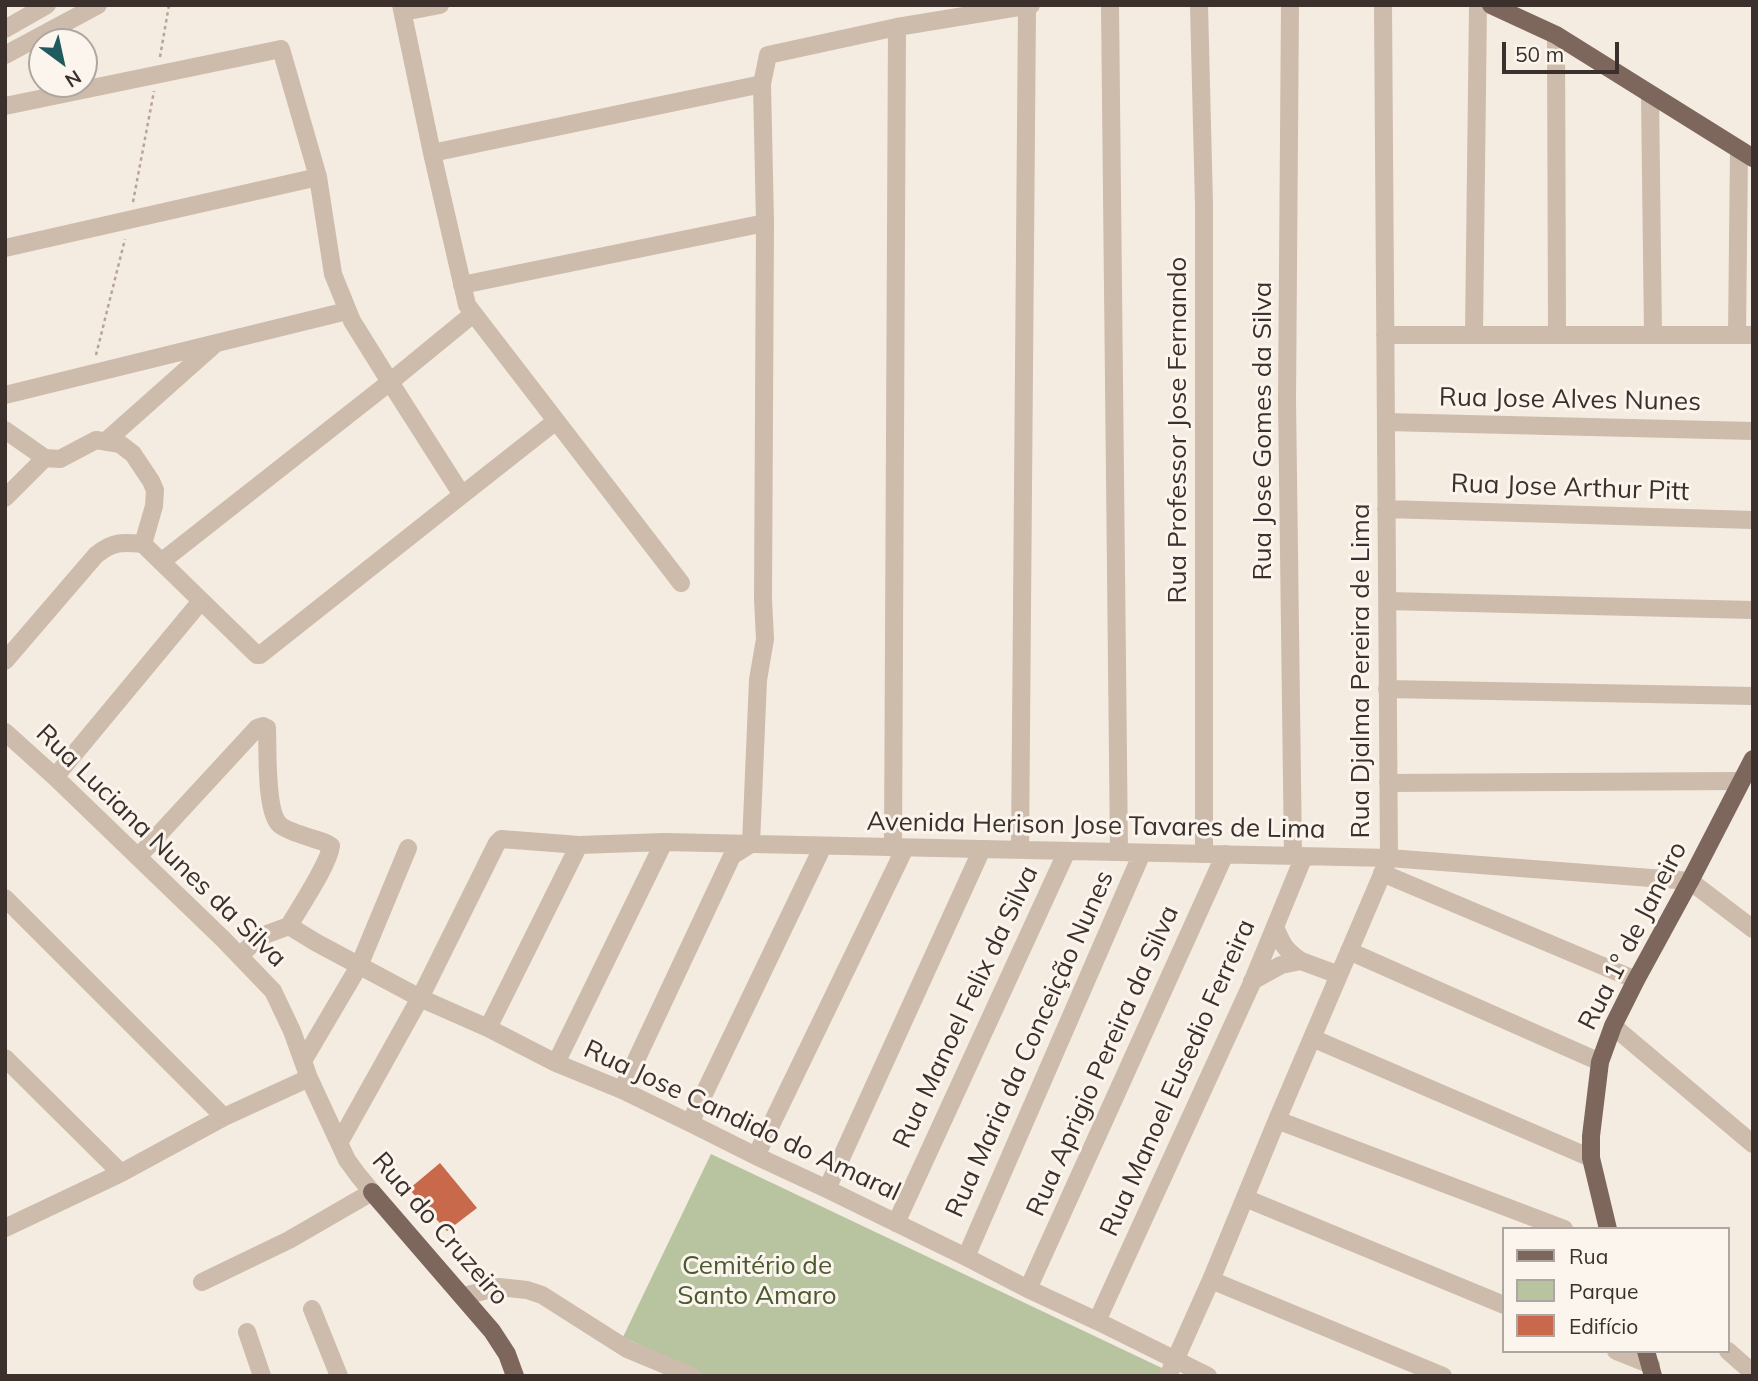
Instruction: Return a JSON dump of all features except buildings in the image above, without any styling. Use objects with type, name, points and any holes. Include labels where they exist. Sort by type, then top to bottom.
[{"type":"main road","points":[[1491,5],[1556,35],[1746,154]]},
{"type":"main road","name":"Rua 1º de Janeiro","points":[[1608,1227],[1591,1158],[1600,1062],[1613,1026],[1636,980],[1753,759]]},
{"type":"main road","name":"Rua do Cruzeiro","points":[[372,1192],[492,1331],[507,1354],[515,1376]]},
{"type":"street","points":[[5,29],[47,5]]},
{"type":"street","points":[[5,55],[99,5]]},
{"type":"street","points":[[440,5],[402,9],[467,305],[681,583]]},
{"type":"street","points":[[1110,5],[1119,852]]},
{"type":"street","name":"Rua Professor Jose Fernando","points":[[1199,5],[1204,205],[1204,854]]},
{"type":"street","name":"Rua Jose Gomes da Silva","points":[[1290,5],[1287,400],[1298,856]]},
{"type":"street","name":"Rua Djalma Pereira de Lima","points":[[1171,1368],[1211,1280],[1385,865],[1388,783],[1383,5]]},
{"type":"street","points":[[1474,335],[1478,5]]},
{"type":"street","points":[[622,1090],[732,856],[751,844],[758,680],[765,639],[765,223],[762,84],[768,55],[897,27],[1029,6],[1020,850]]},
{"type":"street","points":[[756,1157],[899,848],[897,27]]},
{"type":"street","points":[[1556,35],[1557,335]]},
{"type":"street","points":[[5,106],[281,48],[317,177],[333,274],[352,321],[462,495]]},
{"type":"street","points":[[432,153],[762,84]]},
{"type":"street","points":[[1650,94],[1653,335]]},
{"type":"street","points":[[1385,334],[1745,335],[1746,154]]},
{"type":"street","points":[[5,248],[317,177]]},
{"type":"street","points":[[462,285],[765,223]]},
{"type":"street","points":[[5,395],[348,311]]},
{"type":"street","points":[[161,562],[473,314]]},
{"type":"street","points":[[106,440],[216,343]]},
{"type":"street","points":[[5,661],[96,555],[116,543],[143,544],[260,655],[556,421]]},
{"type":"street","name":"Rua Jose Alves Nunes","points":[[1386,422],[1753,430]]},
{"type":"street","points":[[5,430],[45,458],[60,459],[96,440],[120,444],[133,454],[155,490],[154,506],[143,544]]},
{"type":"street","points":[[5,498],[45,458]]},
{"type":"street","name":"Rua Jose Arthur Pitt","points":[[1386,509],[1753,520]]},
{"type":"street","points":[[55,777],[201,601]]},
{"type":"street","points":[[1387,601],[1753,610]]},
{"type":"street","points":[[1387,689],[1753,696]]},
{"type":"street","points":[[138,857],[257,728],[267,728],[273,815],[280,825],[327,843],[331,846],[331,851],[289,926],[259,937],[240,956]]},
{"type":"street","name":"Rua Luciana Nunes da Silva","points":[[5,732],[138,857],[273,991],[306,1069]]},
{"type":"street","points":[[1388,783],[1740,781]]},
{"type":"street","name":"Avenida Herison Jose Tavares de Lima","points":[[420,998],[501,839],[579,845],[664,842],[1298,856],[1385,865],[1690,881]]},
{"type":"street","points":[[556,1063],[664,842]]},
{"type":"street","points":[[488,1028],[579,845]]},
{"type":"street","points":[[690,1123],[823,846]]},
{"type":"street","points":[[5,1228],[121,1173],[306,1069],[359,966],[408,848]]},
{"type":"street","points":[[827,1189],[982,849]]},
{"type":"street","name":"Rua Manoel Felix da Silva","points":[[896,1223],[1067,851]]},
{"type":"street","name":"Rua Maria da Conceição Nunes","points":[[966,1257],[1142,853]]},
{"type":"street","name":"Rua Aprigio Pereira da Silva","points":[[1028,1289],[1225,854]]},
{"type":"street","name":"Rua Manoel Eusedio Ferreira","points":[[1097,1321],[1252,981],[1275,927],[1298,856]]},
{"type":"street","points":[[1385,865],[1636,980]]},
{"type":"street","points":[[1690,881],[1753,929]]},
{"type":"street","points":[[5,898],[224,1117]]},
{"type":"street","name":"Rua Jose Candido do Amaral","points":[[289,926],[420,998],[488,1028],[556,1063],[622,1090],[1097,1321],[1171,1368],[1208,1376]]},
{"type":"street","points":[[1275,927],[1289,953],[1301,961],[1339,975]]},
{"type":"street","points":[[1349,951],[1600,1062]]},
{"type":"street","points":[[1252,981],[1281,965],[1301,961]]},
{"type":"street","points":[[339,1143],[420,998]]},
{"type":"street","points":[[1613,1026],[1753,1144]]},
{"type":"street","points":[[1312,1038],[1591,1158]]},
{"type":"street","points":[[5,1058],[121,1173]]},
{"type":"street","name":"Rua do Cruzeiro","points":[[306,1069],[347,1160],[372,1192]]},
{"type":"street","points":[[1277,1120],[1559,1227]]},
{"type":"street","points":[[202,1282],[289,1240],[372,1192]]},
{"type":"street","points":[[1245,1198],[1502,1304]]},
{"type":"street","points":[[1211,1280],[1443,1376]]},
{"type":"street","points":[[464,1296],[499,1287],[527,1290],[542,1295],[627,1349],[692,1376]]},
{"type":"street","points":[[312,1310],[339,1376]]},
{"type":"street","points":[[247,1332],[262,1376]]},
{"type":"street","points":[[1621,1353],[1650,1364]]},
{"type":"street","points":[[1730,1353],[1753,1373]]},
{"type":"path","points":[[159,67],[169,5]]},
{"type":"path","points":[[132,211],[154,91]]},
{"type":"path","points":[[90,374],[125,237]]},
{"type":"green space","name":"Cemitério de Santo Amaro","points":[[711,1154],[1164,1369],[1161,1376],[706,1376],[623,1337]]}]
